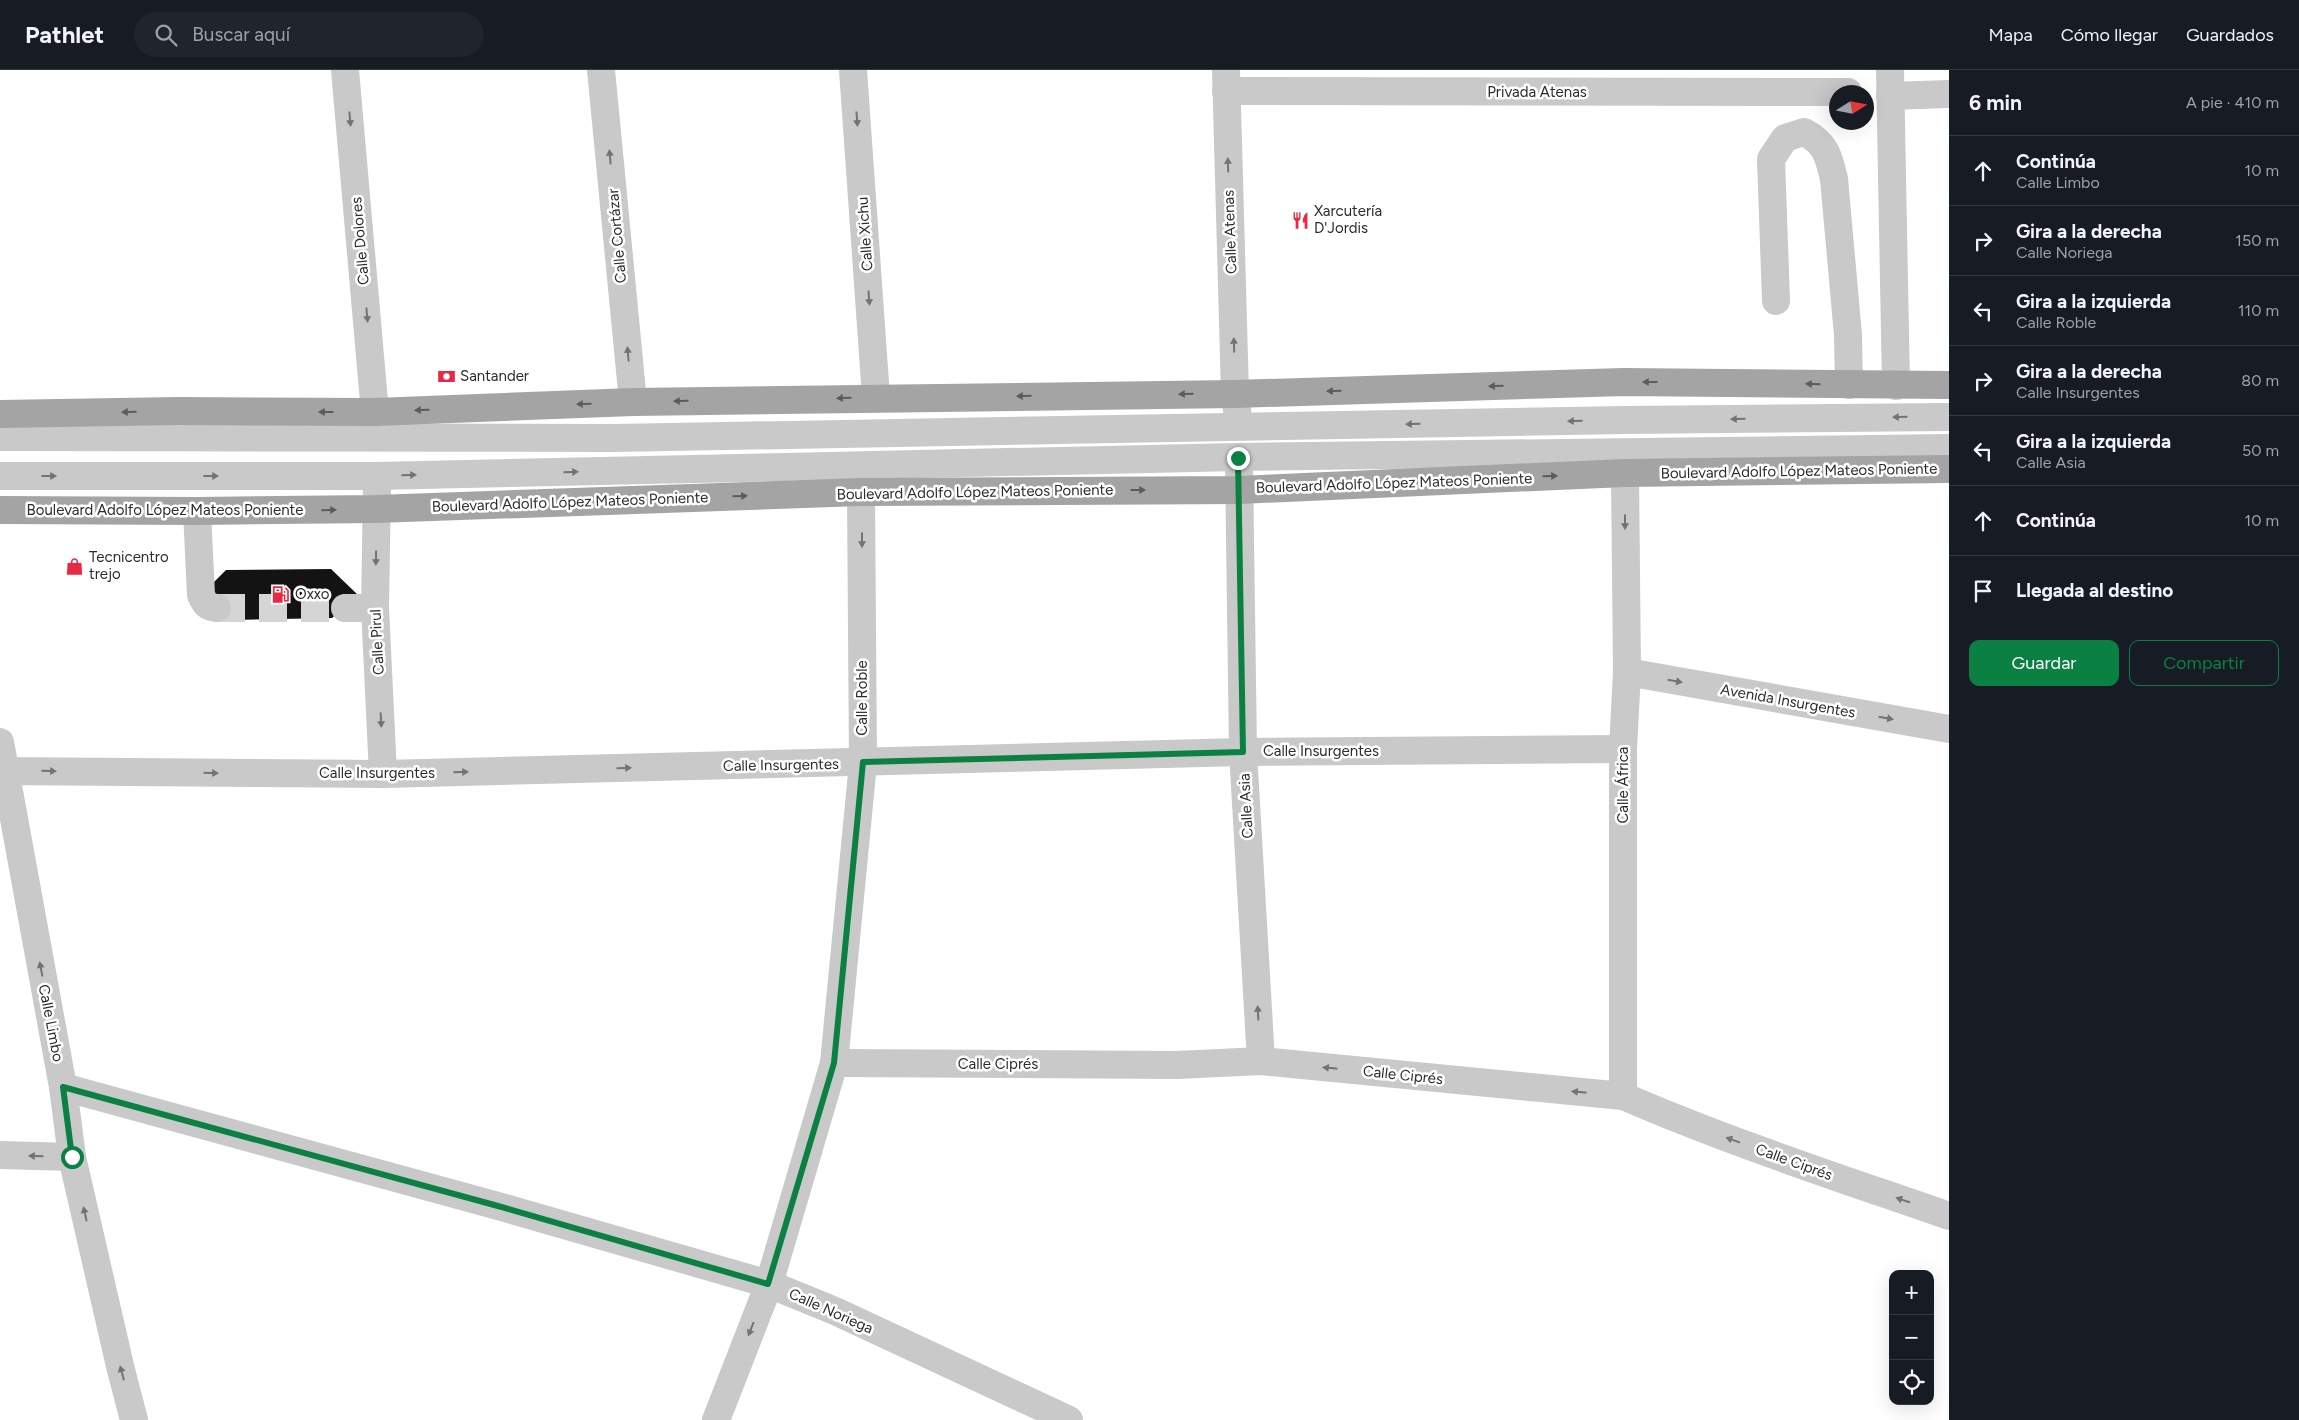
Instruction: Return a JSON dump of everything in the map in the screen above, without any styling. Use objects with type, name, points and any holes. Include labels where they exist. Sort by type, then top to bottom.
[{"type":"main road","points":[[0,414],[178,411],[376,425],[633,402],[876,397],[1235,394],[1624,382],[1949,385]]},
{"type":"main road","name":"Boulevard Adolfo López Mateos Poniente","points":[[0,510],[197,511],[376,509],[861,492],[1239,490],[1625,473],[1949,469]]},
{"type":"street","name":"Calle Dolores","points":[[345,70],[376,425],[377,476]]},
{"type":"street","name":"Calle Cortázar","points":[[601,70],[633,402]]},
{"type":"street","name":"Calle Xichu","points":[[854,70],[876,397]]},
{"type":"street","name":"Privada Atenas","points":[[1226,80],[1643,81],[1829,91]]},
{"type":"street","name":"Calle Atenas","points":[[1226,80],[1235,394],[1239,428]]},
{"type":"street","points":[[1896,386],[1890,83],[1949,94]]},
{"type":"street","points":[[1776,301],[1771,159],[1785,138],[1804,132],[1818,139],[1829,158],[1834,179],[1848,335],[1849,385]]},
{"type":"street","points":[[0,437],[376,425],[615,438],[1625,420],[1949,417]]},
{"type":"street","name":"Calle Asia","points":[[1239,428],[1243,752],[1261,1062]]},
{"type":"street","points":[[0,476],[377,476],[1238,458],[1949,448]]},
{"type":"street","name":"Calle África","points":[[1623,1096],[1623,749],[1627,672],[1625,473]]},
{"type":"street","name":"Calle Pirul","points":[[377,476],[375,608],[383,774]]},
{"type":"street","name":"Calle Roble","points":[[716,1420],[768,1284],[834,1063],[863,762],[861,492]]},
{"type":"street","points":[[197,511],[202,595],[205,603],[210,607],[217,608]]},
{"type":"street","points":[[345,608],[375,608]]},
{"type":"street","name":"Avenida Insurgentes","points":[[1627,672],[1949,729]]},
{"type":"street","name":"Calle Limbo","points":[[0,742],[2,770],[63,1087],[72,1157],[134,1420]]},
{"type":"street","name":"Calle Insurgentes","points":[[2,770],[383,774],[1243,752],[1623,749]]},
{"type":"street","name":"Calle Ciprés","points":[[834,1063],[1177,1064],[1261,1062],[1623,1096],[1665,1114],[1783,1158],[1949,1216]]},
{"type":"street","name":"Calle Noriega","points":[[63,1087],[498,1206],[768,1284],[835,1311],[1069,1420]]},
{"type":"street","points":[[0,1155],[72,1157]]},
{"type":"building","name":"Oxxo","points":[[331,569],[358,595],[332,618],[227,620],[204,592],[226,570]]},
{"type":"tunnel","points":[[217,608],[345,608]]},
{"type":"place","name":"Xarcutería D'Jordis","points":[[1300,220]]},
{"type":"place","name":"Santander","points":[[446,376]]},
{"type":"place","name":"Tecnicentro trejo","points":[[75,566]]},
{"type":"place","name":"Oxxo","points":[[281,594]]},
{"type":"route","points":[[72,1157],[63,1087],[498,1206],[768,1284],[834,1063],[863,762],[1243,752],[1238,458]]}]
